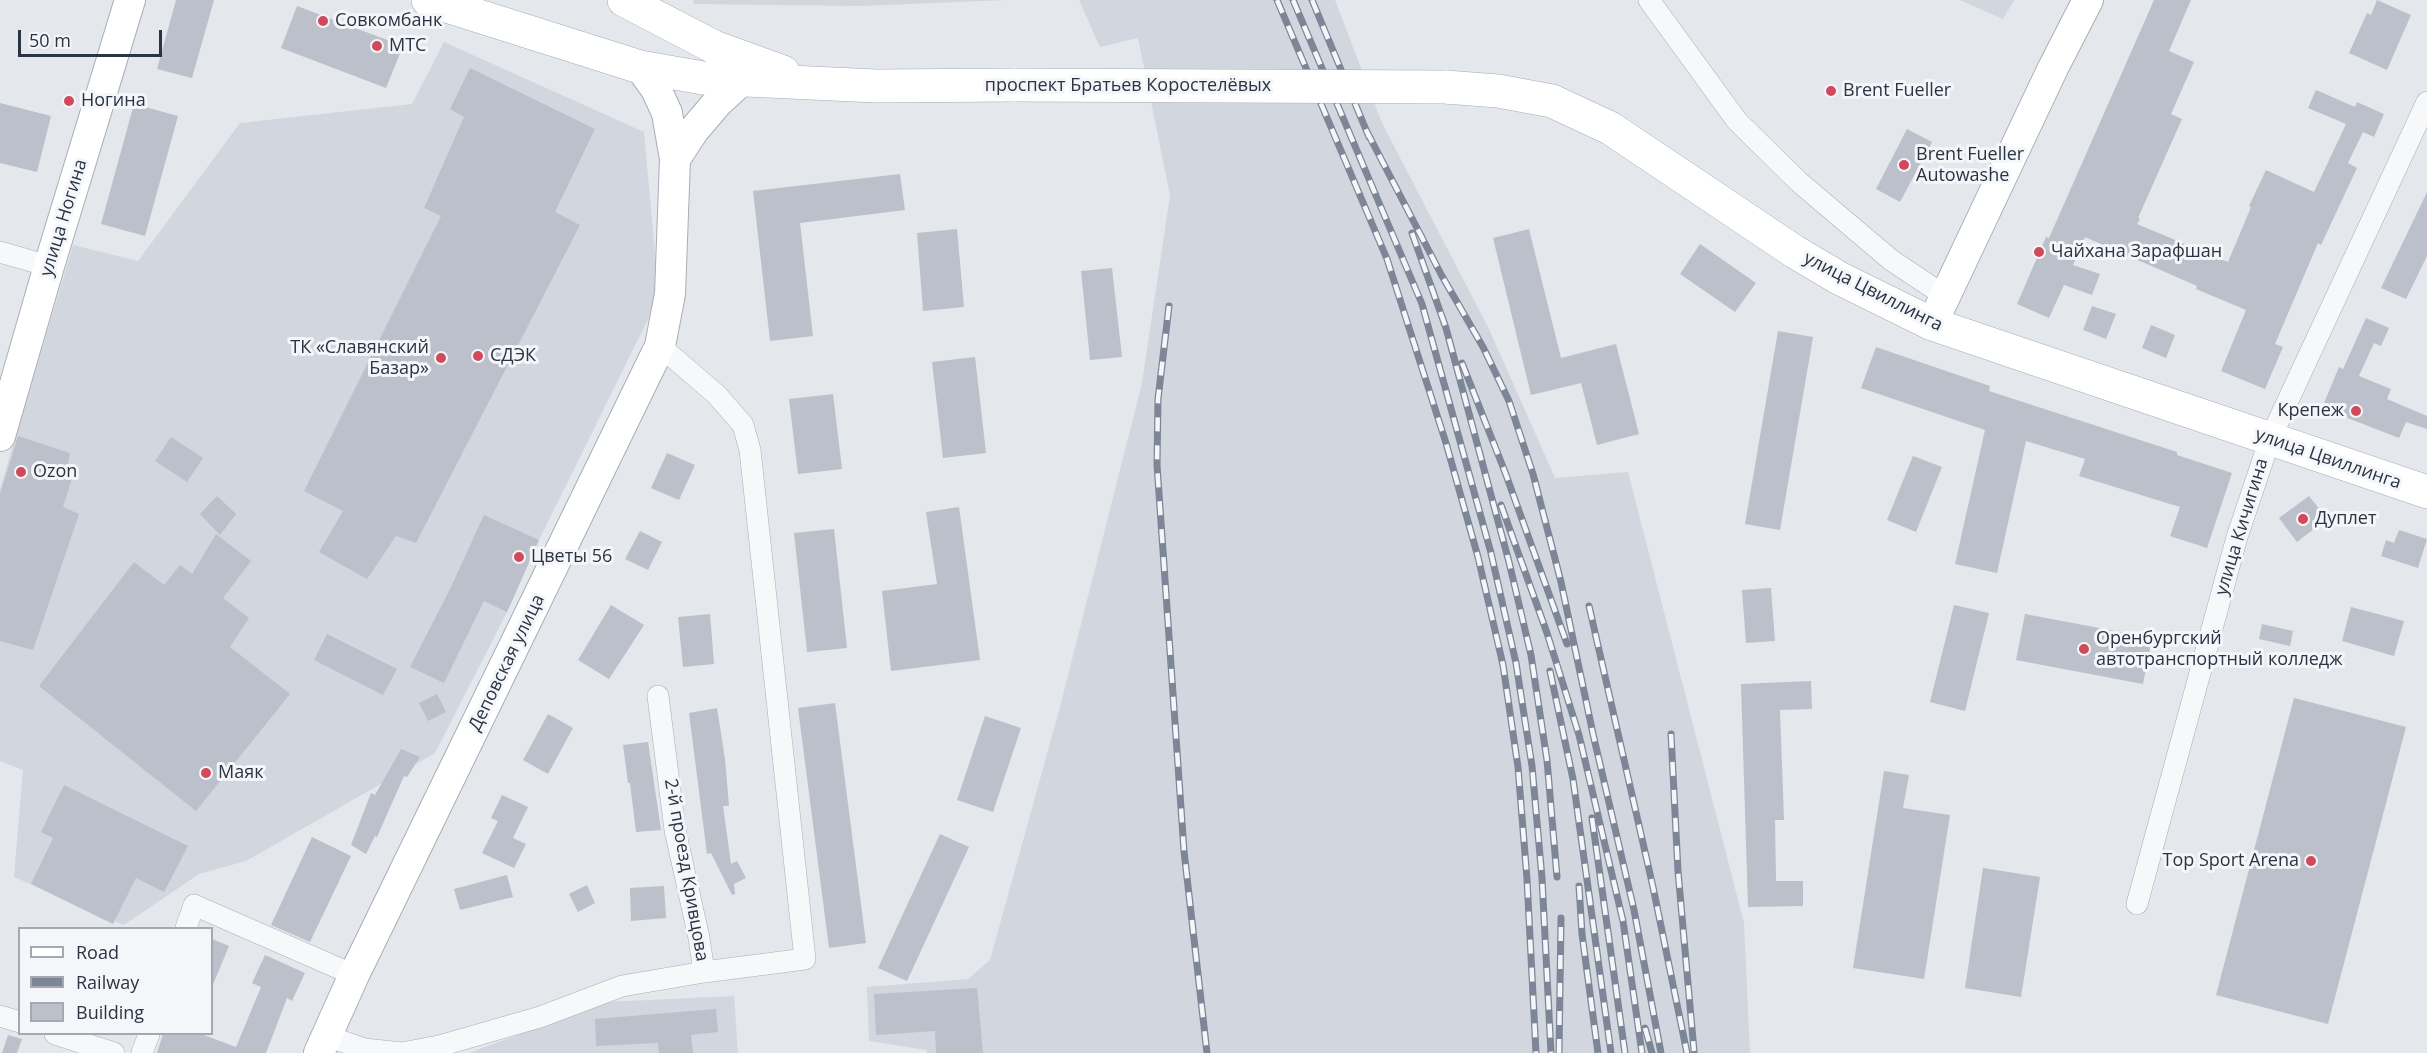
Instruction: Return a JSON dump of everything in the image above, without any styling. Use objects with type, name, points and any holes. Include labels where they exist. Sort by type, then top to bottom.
[{"type":"main road","name":"проспект Братьев Коростелёвых","points":[[428,0],[640,67],[703,78],[810,81],[876,86],[1445,87]]},
{"type":"main road","points":[[513,0],[511,5],[523,31]]},
{"type":"main road","name":"проспект Братьев Коростелёвых","points":[[624,0],[714,46],[810,81]]},
{"type":"main road","name":"улица Цвиллинга","points":[[1445,87],[1498,91],[1552,101],[1610,128],[1795,252],[1839,278],[1938,310],[2270,439],[2427,492]]},
{"type":"street","name":"улица Ногина","points":[[0,436],[130,0]]},
{"type":"street","points":[[1649,0],[1737,121],[1799,182],[1882,253],[1938,310],[2088,0]]},
{"type":"street","name":"Деповская улица","points":[[323,1045],[354,975],[660,346],[670,294],[675,159],[667,113],[656,89],[640,67]]},
{"type":"street","points":[[675,159],[694,130],[717,103],[742,80]]},
{"type":"street","name":"улица Кичигина","points":[[2137,904],[2234,548],[2270,439],[2427,102]]},
{"type":"street","points":[[0,252],[49,266]]},
{"type":"street","points":[[323,1045],[402,1053],[439,1046],[540,1017],[622,986],[704,972],[805,959],[750,450],[742,425],[717,395],[660,346]]},
{"type":"street","name":"2-й проезд Кривцова","points":[[658,696],[675,830],[699,938],[704,972]]},
{"type":"street","points":[[186,927],[194,905],[354,975]]},
{"type":"street","points":[[0,1016],[18,1021]]},
{"type":"street","points":[[58,1035],[114,1053]]},
{"type":"street","points":[[142,1053],[149,1035]]},
{"type":"shaded area","points":[[693,0],[1006,0],[861,6],[694,4]]},
{"type":"shaded area","points":[[1079,0],[1335,0],[1382,123],[1489,329],[1555,478],[1628,472],[1744,923],[1750,1053],[927,1053],[927,1050],[869,1041],[867,987],[968,979],[990,960],[1060,707],[1142,383],[1170,195],[1138,38],[1100,47]]},
{"type":"shaded area","points":[[1960,0],[2014,0],[2003,19]]},
{"type":"shaded area","points":[[444,42],[644,132],[659,297],[539,540],[507,612],[435,753],[246,861],[199,874],[124,925],[14,877],[23,770],[0,761],[0,489],[73,245],[138,261],[240,123],[412,104]]},
{"type":"shaded area","points":[[734,996],[738,1053],[469,1053],[606,1002]]},
{"type":"building","points":[[176,0],[214,0],[192,78],[157,69]]},
{"type":"building","points":[[2154,0],[2191,0],[2169,51],[2194,62],[2171,114],[2182,119],[2137,224],[2228,262],[2251,207],[2249,206],[2266,170],[2314,192],[2346,124],[2308,108],[2316,90],[2355,107],[2357,102],[2384,114],[2374,137],[2363,132],[2348,163],[2357,168],[2321,245],[2318,243],[2275,344],[2283,347],[2265,389],[2221,371],[2246,310],[2085,237],[2073,265],[2100,274],[2092,295],[2064,285],[2049,318],[2017,304],[2046,237],[2049,238]]},
{"type":"building","points":[[2377,0],[2411,15],[2387,70],[2349,53],[2367,13],[2371,15]]},
{"type":"building","points":[[297,6],[403,46],[386,88],[281,48]]},
{"type":"building","name":"ТК «Славянский Базар»","points":[[470,68],[595,129],[555,212],[580,225],[416,543],[396,536],[367,579],[319,552],[343,511],[304,491],[441,216],[424,208],[464,117],[450,109]]},
{"type":"building","points":[[0,103],[51,116],[37,172],[0,163]]},
{"type":"building","points":[[134,104],[178,116],[145,236],[101,224]]},
{"type":"building","name":"Brent Fueller Autowashe","points":[[1907,129],[1932,142],[1900,202],[1876,189]]},
{"type":"building","points":[[900,174],[905,210],[800,223],[813,336],[770,341],[753,191]]},
{"type":"building","points":[[2427,192],[2427,256],[2406,299],[2381,288]]},
{"type":"building","points":[[957,229],[964,307],[923,311],[917,233]]},
{"type":"building","points":[[1529,229],[1561,358],[1616,344],[1639,434],[1597,445],[1581,383],[1531,395],[1493,238]]},
{"type":"building","points":[[1700,244],[1756,283],[1735,312],[1680,274]]},
{"type":"building","points":[[1112,268],[1122,357],[1090,360],[1081,271]]},
{"type":"building","points":[[2092,306],[2116,314],[2106,339],[2083,330]]},
{"type":"building","points":[[2366,318],[2389,328],[2381,346],[2374,343],[2359,376],[2391,389],[2387,399],[2427,416],[2427,429],[2406,422],[2399,438],[2322,408],[2339,367],[2343,369]]},
{"type":"building","points":[[2151,325],[2175,335],[2166,358],[2142,348]]},
{"type":"building","points":[[1778,331],[1813,337],[1780,530],[1745,524]]},
{"type":"building","points":[[1876,347],[1990,386],[1989,391],[2177,452],[2177,455],[2232,473],[2207,548],[2170,536],[2180,507],[2079,476],[2085,459],[2026,441],[1997,573],[1955,564],[1985,430],[1861,388]]},
{"type":"building","points":[[975,357],[986,453],[943,458],[932,362]]},
{"type":"building","points":[[833,394],[842,469],[798,474],[789,399]]},
{"type":"building","points":[[18,436],[70,453],[66,472],[73,475],[63,507],[79,514],[33,650],[0,641],[0,494]]},
{"type":"building","points":[[171,437],[203,458],[187,482],[155,461]]},
{"type":"building","points":[[667,453],[695,465],[679,500],[651,488]]},
{"type":"building","points":[[1913,456],[1942,467],[1916,532],[1887,520]]},
{"type":"building","points":[[217,496],[236,514],[220,535],[200,514]]},
{"type":"building","name":"Дуплет","points":[[2309,496],[2327,519],[2297,542],[2279,518]]},
{"type":"building","points":[[959,507],[980,660],[891,671],[882,591],[937,584],[926,512]]},
{"type":"building","points":[[484,515],[539,540],[507,612],[484,601],[444,683],[410,667],[451,587]]},
{"type":"building","points":[[834,529],[847,648],[807,652],[794,533]]},
{"type":"building","points":[[2399,530],[2427,539],[2418,568],[2381,556],[2386,540],[2394,543]]},
{"type":"building","points":[[640,531],[662,542],[648,570],[625,559]]},
{"type":"building","points":[[216,534],[251,561],[223,598],[249,618],[230,647],[290,694],[196,811],[39,686],[134,562],[164,585],[180,565],[192,574]]},
{"type":"building","points":[[1771,588],[1775,641],[1746,643],[1742,590]]},
{"type":"building","points":[[611,605],[644,625],[609,679],[578,660]]},
{"type":"building","points":[[1954,605],[1989,613],[1965,711],[1930,702]]},
{"type":"building","points":[[2351,607],[2404,621],[2394,656],[2342,641]]},
{"type":"building","points":[[710,614],[714,664],[683,667],[678,617]]},
{"type":"building","name":"Оренбургский автотранспортный колледж","points":[[2025,614],[2152,638],[2143,684],[2016,660]]},
{"type":"building","points":[[2262,624],[2293,631],[2290,646],[2259,639]]},
{"type":"building","points":[[327,634],[397,669],[383,695],[314,660]]},
{"type":"building","points":[[1811,681],[1812,709],[1780,710],[1784,820],[1775,820],[1776,881],[1803,881],[1803,906],[1748,907],[1741,684]]},
{"type":"building","points":[[437,694],[446,712],[428,721],[419,703]]},
{"type":"building","name":"Top Sport Arena","points":[[2294,698],[2406,727],[2328,1024],[2216,995]]},
{"type":"building","points":[[835,703],[866,943],[829,948],[798,708]]},
{"type":"building","points":[[717,708],[725,759],[729,806],[723,806],[731,864],[737,861],[746,878],[734,884],[735,894],[732,895],[711,853],[707,854],[689,713]]},
{"type":"building","points":[[548,714],[573,728],[548,774],[523,760]]},
{"type":"building","points":[[985,716],[1021,728],[993,812],[957,800]]},
{"type":"building","points":[[648,742],[661,830],[636,832],[623,745]]},
{"type":"building","points":[[401,749],[420,757],[407,777],[404,776],[377,837],[375,836],[366,854],[351,845],[371,793],[375,795]]},
{"type":"building","points":[[1884,771],[1909,775],[1903,808],[1950,815],[1924,979],[1853,968]]},
{"type":"building","points":[[64,785],[188,846],[164,892],[136,878],[113,924],[31,884],[53,838],[41,832]]},
{"type":"building","points":[[502,795],[528,807],[513,838],[526,844],[514,868],[482,853],[498,821],[491,818]]},
{"type":"building","points":[[940,834],[969,847],[907,981],[878,968]]},
{"type":"building","points":[[312,837],[351,856],[310,942],[271,925]]},
{"type":"building","points":[[1983,868],[2040,877],[2021,997],[1965,988]]},
{"type":"building","points":[[507,875],[513,897],[460,910],[454,889]]},
{"type":"building","points":[[587,885],[595,903],[578,912],[569,894]]},
{"type":"building","points":[[664,886],[666,918],[631,921],[630,888]]},
{"type":"building","points":[[213,939],[229,946],[213,985]]},
{"type":"building","points":[[265,955],[305,973],[292,1001],[287,998],[266,1053],[157,1053],[163,1035],[204,1035],[236,1047],[261,987],[252,983]]},
{"type":"building","points":[[977,988],[983,1053],[936,1053],[935,1031],[876,1035],[874,994]]},
{"type":"building","points":[[716,1009],[718,1032],[691,1035],[693,1053],[659,1053],[658,1043],[596,1046],[595,1019]]},
{"type":"building","points":[[8,1035],[22,1039],[17,1053],[2,1053]]},
{"type":"railway","points":[[1277,0],[1387,259],[1446,443],[1478,557],[1503,665],[1518,767],[1527,879],[1536,1053]]},
{"type":"railway","points":[[1293,0],[1422,304],[1491,553],[1516,663],[1532,766],[1542,878],[1551,1053]]},
{"type":"railway","points":[[1312,0],[1369,137]]},
{"type":"railway","points":[[1366,130],[1442,276],[1483,347],[1509,401],[1533,474],[1561,582],[1634,910],[1661,1053]]},
{"type":"railway","points":[[1412,233],[1446,328],[1509,562],[1531,655],[1547,760],[1557,877]]},
{"type":"railway","points":[[1169,306],[1158,399],[1157,465],[1184,851],[1207,1053]]},
{"type":"railway","points":[[1462,363],[1505,472],[1567,644]]},
{"type":"railway","points":[[1501,505],[1547,633],[1579,735],[1623,921],[1642,1053]]},
{"type":"railway","points":[[1589,606],[1653,887],[1687,1053]]},
{"type":"railway","points":[[1550,671],[1573,779],[1611,1053]]},
{"type":"railway","points":[[1671,734],[1678,871],[1694,1051]]},
{"type":"railway","points":[[1592,818],[1625,1053]]},
{"type":"railway","points":[[1579,886],[1582,934],[1598,1053]]},
{"type":"railway","points":[[1559,1053],[1561,918]]},
{"type":"railway","points":[[1645,1028],[1652,1053]]},
{"type":"place","name":"Совкомбанк","points":[[323,21]]},
{"type":"place","name":"МТС","points":[[377,46]]},
{"type":"place","name":"Brent Fueller","points":[[1831,91]]},
{"type":"place","name":"Ногина","points":[[69,101]]},
{"type":"place","name":"Brent Fueller Autowashe","points":[[1904,165]]},
{"type":"place","name":"Чайхана Зарафшан","points":[[2039,252]]},
{"type":"place","name":"СДЭК","points":[[478,356]]},
{"type":"place","name":"ТК «Славянский Базар»","points":[[441,358]]},
{"type":"place","name":"Крепеж","points":[[2356,411]]},
{"type":"place","name":"Ozon","points":[[21,472]]},
{"type":"place","name":"Дуплет","points":[[2303,519]]},
{"type":"place","name":"Цветы 56","points":[[519,557]]},
{"type":"place","name":"Оренбургский автотранспортный колледж","points":[[2084,649]]},
{"type":"place","name":"Маяк","points":[[206,773]]},
{"type":"place","name":"Top Sport Arena","points":[[2311,861]]}]
